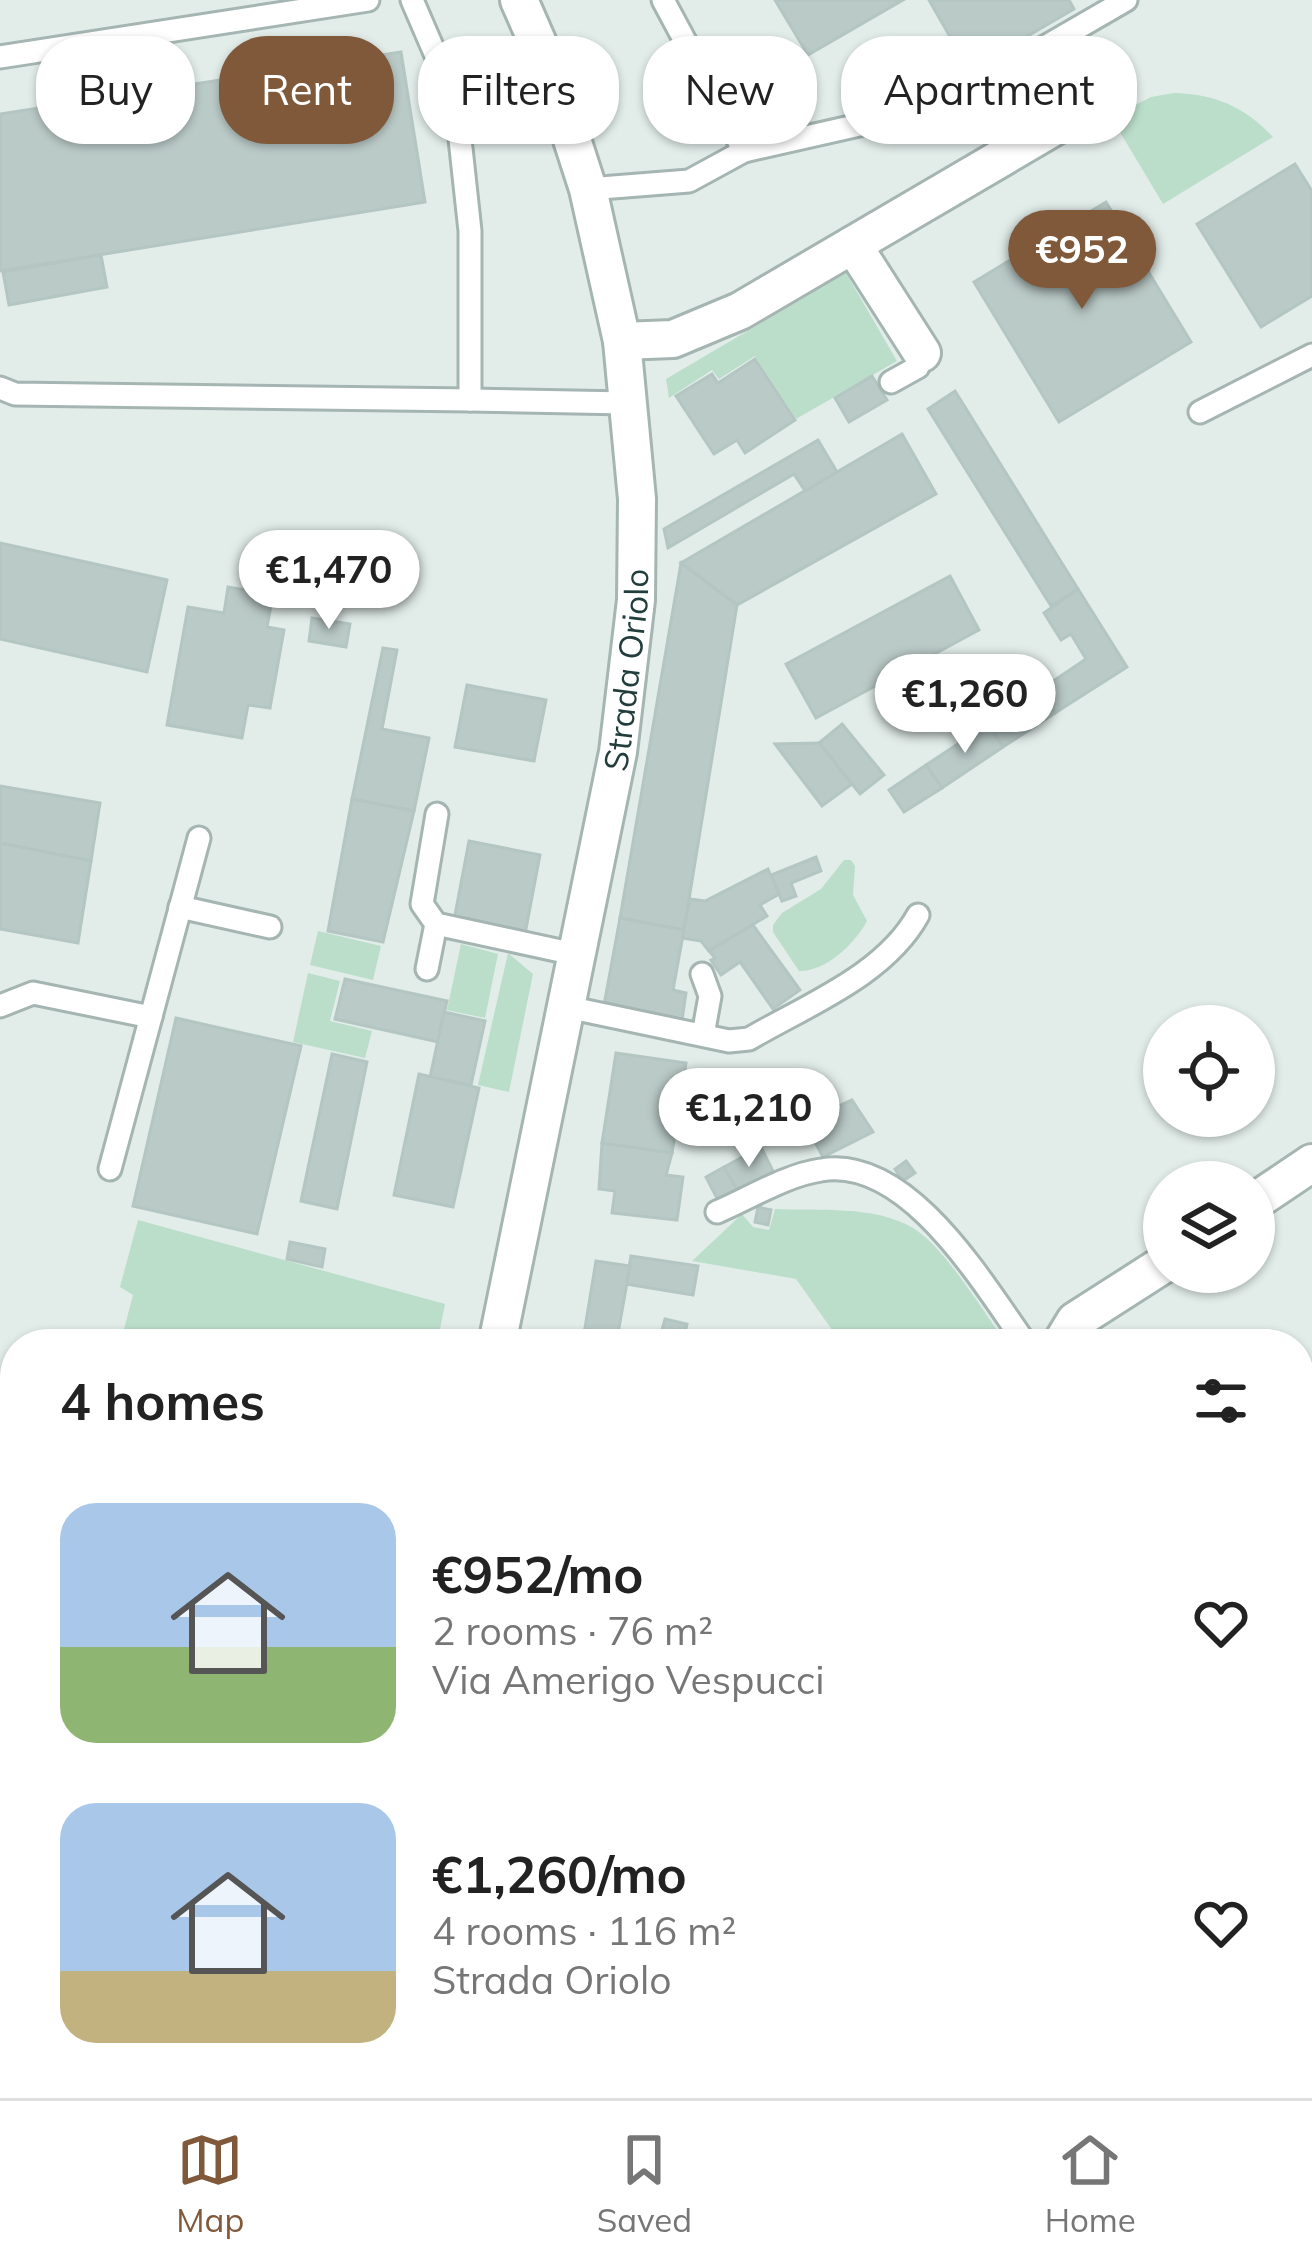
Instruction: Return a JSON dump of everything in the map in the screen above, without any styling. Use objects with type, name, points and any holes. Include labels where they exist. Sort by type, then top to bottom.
[{"type":"street","name":"Strada Oriolo","points":[[500,1329],[618,752],[637,600],[637,499],[622,341],[588,189],[550,71],[519,0]]},
{"type":"street","points":[[622,341],[674,339],[740,311],[1026,144]]},
{"type":"street","points":[[853,245],[922,352]]},
{"type":"street","points":[[1275,1188],[1312,1163]]},
{"type":"street","points":[[1071,1329],[1143,1278]]},
{"type":"lane","points":[[0,57],[368,0]]},
{"type":"lane","points":[[412,0],[456,102],[470,231],[470,400]]},
{"type":"lane","points":[[663,0],[744,151]]},
{"type":"lane","points":[[588,189],[688,181],[744,151],[943,106],[1126,0]]},
{"type":"lane","points":[[891,382],[918,367],[922,352]]},
{"type":"lane","points":[[1200,412],[1312,355]]},
{"type":"lane","points":[[0,388],[15,394],[628,403]]},
{"type":"lane","points":[[437,814],[422,904],[436,924],[578,955]]},
{"type":"lane","points":[[110,1169],[199,838]]},
{"type":"lane","points":[[180,907],[270,927]]},
{"type":"lane","points":[[567,1007],[729,1041],[749,1039],[878,963],[906,937],[918,915]]},
{"type":"lane","points":[[427,969],[436,924]]},
{"type":"lane","points":[[702,974],[710,996],[703,1035]]},
{"type":"lane","points":[[0,1006],[33,993],[151,1017]]},
{"type":"lane","points":[[717,1212],[826,1168],[877,1179],[899,1190],[938,1227],[1015,1329]]},
{"type":"green space","points":[[1174,93],[1228,104],[1273,137],[1163,204],[1127,144],[1137,144],[1137,104]]},
{"type":"green space","points":[[846,273],[897,361],[796,419],[755,356],[719,379],[712,370],[669,398],[666,379]]},
{"type":"green space","points":[[844,860],[855,866],[853,895],[867,921],[838,955],[819,967],[799,971],[773,925],[782,913],[821,889]]},
{"type":"green space","points":[[318,931],[381,946],[373,980],[310,965]]},
{"type":"green space","points":[[461,944],[498,954],[485,1018],[447,1010]]},
{"type":"green space","points":[[508,953],[533,974],[509,1092],[478,1085]]},
{"type":"green space","points":[[308,973],[340,981],[330,1021],[372,1031],[365,1058],[293,1042]]},
{"type":"green space","points":[[775,1209],[864,1212],[898,1221],[925,1237],[996,1329],[831,1329],[796,1279],[692,1261],[742,1214],[753,1227],[769,1230]]},
{"type":"green space","points":[[138,1220],[445,1304],[440,1329],[124,1329],[133,1295],[120,1287]]},
{"type":"building","points":[[775,0],[903,0],[817,50],[817,36],[797,36]]},
{"type":"building","points":[[929,0],[1069,0],[1074,9],[1028,36],[950,36]]},
{"type":"building","points":[[401,52],[425,202],[0,271],[0,114],[36,108],[36,144],[195,144],[195,84],[219,80],[219,144],[394,144],[394,53]]},
{"type":"building","points":[[1295,164],[1312,191],[1312,296],[1261,327],[1197,224]]},
{"type":"building","points":[[1106,202],[1191,342],[1059,422],[974,282]]},
{"type":"building","points":[[101,255],[107,287],[9,305],[3,272]]},
{"type":"building","points":[[755,359],[795,420],[745,453],[737,440],[714,454],[676,396],[712,374],[718,383]]},
{"type":"building","points":[[872,376],[887,400],[849,422],[835,398]]},
{"type":"building","points":[[955,391],[1078,589],[1051,606],[928,409]]},
{"type":"building","points":[[902,434],[936,494],[737,605],[681,563]]},
{"type":"building","points":[[818,440],[837,472],[805,491],[794,474],[668,548],[664,529]]},
{"type":"building","points":[[0,543],[167,580],[147,672],[0,639]]},
{"type":"building","points":[[681,563],[737,605],[684,930],[620,918]]},
{"type":"building","points":[[950,576],[979,630],[816,718],[786,664]]},
{"type":"building","points":[[228,587],[273,595],[267,627],[284,630],[270,708],[248,705],[242,738],[167,725],[188,607],[224,613]]},
{"type":"building","points":[[1078,589],[1127,667],[1055,713],[1040,690],[1086,659],[1071,634],[1061,640],[1044,613]]},
{"type":"building","points":[[312,618],[350,624],[346,647],[309,641]]},
{"type":"building","points":[[383,648],[397,650],[382,729],[429,738],[414,811],[352,799]]},
{"type":"building","points":[[467,685],[546,700],[534,761],[455,747]]},
{"type":"building","points":[[1040,690],[1055,713],[1003,747],[988,724]]},
{"type":"building","points":[[842,724],[884,775],[860,794],[819,743]]},
{"type":"building","points":[[988,724],[1003,747],[942,788],[926,765]]},
{"type":"building","points":[[819,743],[852,784],[822,806],[775,744]]},
{"type":"building","points":[[926,765],[942,788],[904,812],[889,790]]},
{"type":"building","points":[[0,786],[100,803],[91,861],[0,843]]},
{"type":"building","points":[[352,799],[414,811],[383,942],[328,931]]},
{"type":"building","points":[[469,841],[540,855],[525,934],[454,920]]},
{"type":"building","points":[[0,843],[91,861],[78,943],[0,929]]},
{"type":"building","points":[[816,857],[821,871],[791,883],[796,896],[782,901],[771,875]]},
{"type":"building","points":[[768,869],[779,894],[760,905],[767,916],[709,951],[701,941],[682,938],[690,899],[705,901]]},
{"type":"building","points":[[620,918],[684,930],[673,990],[686,993],[682,1020],[604,1005]]},
{"type":"building","points":[[753,925],[800,990],[773,1009],[740,962],[721,975],[711,960],[715,958],[709,951]]},
{"type":"building","points":[[345,979],[447,1001],[438,1042],[335,1019]]},
{"type":"building","points":[[444,1012],[485,1021],[471,1085],[430,1077]]},
{"type":"building","points":[[176,1018],[301,1046],[257,1234],[133,1206]]},
{"type":"building","points":[[616,1053],[686,1063],[672,1153],[602,1143]]},
{"type":"building","points":[[332,1054],[367,1062],[337,1209],[301,1201]]},
{"type":"building","points":[[419,1074],[479,1088],[453,1207],[394,1195]]},
{"type":"building","points":[[852,1100],[873,1132],[823,1157],[804,1122]]},
{"type":"building","points":[[602,1143],[672,1153],[666,1175],[683,1177],[677,1220],[612,1213],[615,1191],[599,1189]]},
{"type":"building","points":[[761,1147],[774,1173],[738,1192],[724,1167]]},
{"type":"building","points":[[906,1161],[915,1173],[903,1181],[895,1169]]},
{"type":"building","points":[[724,1167],[738,1192],[719,1202],[706,1177]]},
{"type":"building","points":[[758,1207],[771,1210],[768,1225],[755,1222]]},
{"type":"building","points":[[290,1242],[325,1249],[322,1267],[287,1259]]},
{"type":"building","points":[[631,1256],[698,1266],[693,1295],[626,1284]]},
{"type":"building","points":[[596,1261],[630,1266],[619,1329],[585,1329]]},
{"type":"building","points":[[665,1319],[687,1324],[686,1329],[662,1329]]}]
